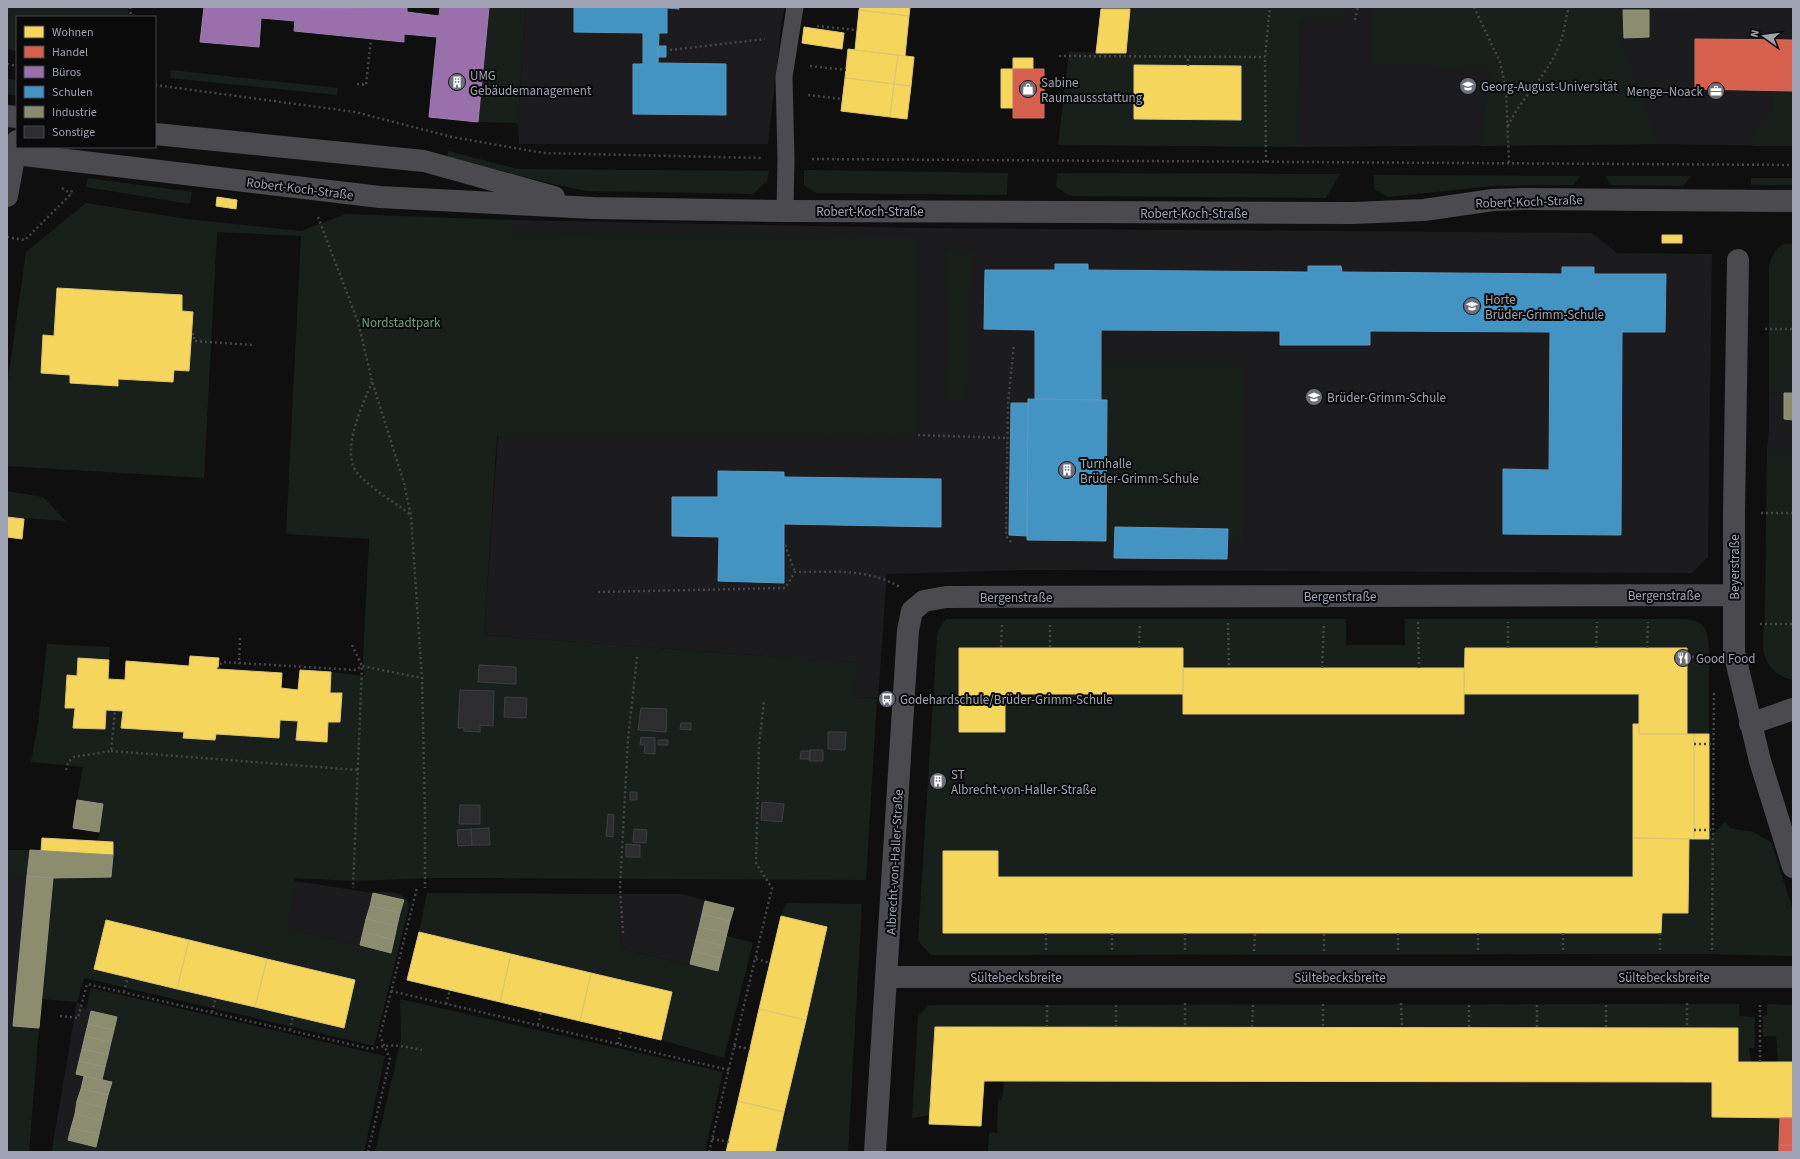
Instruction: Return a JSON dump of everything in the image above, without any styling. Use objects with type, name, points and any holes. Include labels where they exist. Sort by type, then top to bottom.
[{"type":"street","name":"Robert-Koch-Straße","points":[[156,134],[424,162],[593,208]]},
{"type":"street","name":"Robert-Koch-Straße","points":[[13,150],[76,160],[380,197],[593,208],[785,211],[1354,213],[1424,210],[1492,200],[1522,199],[1793,201]]},
{"type":"street","points":[[7,196],[13,150]]},
{"type":"street","name":"Beyerstraße","points":[[1738,260],[1734,652],[1760,762],[1793,867]]},
{"type":"street","name":"Bergenstraße","points":[[924,601],[946,597],[1734,595]]},
{"type":"street","name":"Albrecht-von-Haller-Straße","points":[[875,1152],[908,630],[912,611],[924,601]]},
{"type":"street","points":[[1750,724],[1793,709]]},
{"type":"street","name":"Sültebecksbreite","points":[[887,977],[1793,977]]},
{"type":"lane","points":[[785,211],[786,159],[784,92],[786,63],[794,15]]},
{"type":"path","points":[[1266,162],[1265,57],[1270,7]]},
{"type":"path","points":[[1355,20],[1358,7]]},
{"type":"path","points":[[1474,7],[1500,62],[1506,89],[1509,163]]},
{"type":"path","points":[[1508,126],[1513,115],[1536,87],[1560,43],[1569,7]]},
{"type":"path","points":[[794,15],[857,30]]},
{"type":"path","points":[[357,84],[366,85],[371,39]]},
{"type":"path","points":[[670,50],[760,39],[789,43]]},
{"type":"path","points":[[1059,56],[1265,57]]},
{"type":"path","points":[[1188,57],[1188,66]]},
{"type":"path","points":[[786,63],[846,70]]},
{"type":"path","points":[[156,85],[355,112],[452,137],[543,153],[786,159],[1793,165]]},
{"type":"path","points":[[784,92],[842,99]]},
{"type":"path","points":[[7,237],[25,240],[71,194],[76,160]]},
{"type":"path","points":[[318,217],[358,322],[372,381],[404,483],[411,516],[422,678],[425,888]]},
{"type":"path","points":[[192,334],[194,334],[194,341],[253,345]]},
{"type":"path","points":[[1011,542],[1006,536],[1008,403],[1014,345]]},
{"type":"path","points":[[372,381],[351,442],[351,458],[357,473],[411,516]]},
{"type":"path","points":[[918,435],[1008,438]]},
{"type":"path","points":[[785,545],[795,572]]},
{"type":"path","points":[[598,592],[785,588],[795,572]]},
{"type":"path","points":[[795,572],[859,572],[890,581],[924,601]]},
{"type":"path","points":[[1228,596],[1228,668]]},
{"type":"path","points":[[1322,668],[1324,596]]},
{"type":"path","points":[[1418,596],[1419,668]]},
{"type":"path","points":[[239,663],[240,638]]},
{"type":"path","points":[[352,645],[362,666],[353,888]]},
{"type":"path","points":[[623,933],[620,888],[628,740],[637,656]]},
{"type":"path","points":[[218,669],[222,662],[356,670],[362,666],[422,678]]},
{"type":"path","points":[[1712,977],[1714,688]]},
{"type":"path","points":[[709,1152],[772,888],[756,863],[759,745],[764,702]]},
{"type":"path","points":[[111,751],[115,711]]},
{"type":"path","points":[[1694,744],[1713,744]]},
{"type":"path","points":[[66,770],[68,762],[74,757],[111,751],[358,770]]},
{"type":"path","points":[[1694,830],[1713,830]]},
{"type":"path","points":[[368,1152],[390,1059],[380,1036],[417,888]]},
{"type":"path","points":[[756,959],[770,963]]},
{"type":"path","points":[[124,992],[128,977]]},
{"type":"path","points":[[1760,977],[1760,1062]]},
{"type":"path","points":[[60,1016],[78,1018],[87,984],[371,1049],[394,1044],[422,1050]]},
{"type":"path","points":[[446,1004],[450,990]]},
{"type":"path","points":[[391,991],[729,1070]]},
{"type":"path","points":[[212,1012],[216,998]]},
{"type":"path","points":[[538,1025],[541,1012]]},
{"type":"path","points":[[290,1030],[293,1016]]},
{"type":"path","points":[[618,1044],[621,1031]]},
{"type":"path","points":[[734,1046],[750,1049]]},
{"type":"path","points":[[712,1139],[729,1142]]},
{"type":"shaded area","points":[[525,7],[785,7],[782,19],[768,144],[519,144],[518,123]]},
{"type":"shaded area","name":"Georg-August-Universität","points":[[1300,7],[1793,7],[1793,146],[1659,144],[1298,147]]},
{"type":"shaded area","points":[[513,220],[917,228],[1592,233],[1617,253],[1712,254],[1708,557],[1692,573],[1027,570],[887,574],[878,698],[855,697],[856,663],[484,635]]},
{"type":"shaded area","points":[[1769,392],[1793,393],[1793,450],[1767,450],[1769,428]]},
{"type":"shaded area","points":[[7,874],[53,878],[39,1028],[7,1025]]},
{"type":"shaded area","points":[[295,881],[373,893],[404,900],[391,953],[287,929]]},
{"type":"shaded area","points":[[617,894],[682,894],[734,908],[718,971],[621,949]]},
{"type":"shaded area","points":[[77,1002],[86,1010],[117,1017],[102,1080],[112,1082],[96,1147],[54,1137]]},
{"type":"green space","points":[[7,7],[128,7],[129,16],[16,16],[16,51],[7,49]]},
{"type":"green space","points":[[489,7],[525,7],[518,123],[478,122]]},
{"type":"green space","points":[[1102,7],[1344,7],[1344,19],[1300,19],[1298,147],[1058,145],[1069,52],[1126,53],[1130,9],[1101,9]]},
{"type":"green space","points":[[1371,7],[1696,7],[1696,10],[1623,10],[1624,38],[1620,38],[1659,144],[1481,146],[1490,68],[1371,64]]},
{"type":"green space","points":[[171,70],[338,88],[337,95],[170,78]]},
{"type":"green space","points":[[7,79],[16,80],[16,96],[7,94]]},
{"type":"green space","points":[[1774,90],[1793,91],[1793,146],[1753,146],[1753,132],[1773,112]]},
{"type":"green space","points":[[448,151],[518,169],[769,171],[767,181],[753,194],[587,191],[553,184],[447,157]]},
{"type":"green space","points":[[804,170],[1008,173],[1007,195],[816,193],[804,185]]},
{"type":"green space","points":[[1057,173],[1340,174],[1326,198],[1070,196],[1056,187]]},
{"type":"green space","points":[[1374,175],[1581,176],[1573,185],[1493,186],[1388,197],[1374,189]]},
{"type":"green space","points":[[1605,176],[1691,176],[1683,186],[1611,185]]},
{"type":"green space","points":[[88,178],[192,192],[190,204],[86,187]]},
{"type":"green space","points":[[1751,178],[1793,178],[1793,185],[1751,185]]},
{"type":"green space","name":"Nordstadtpark","points":[[86,203],[187,219],[301,231],[346,214],[513,220],[513,233],[917,238],[918,435],[497,436],[484,635],[857,663],[855,697],[877,699],[866,880],[429,878],[356,881],[293,878],[295,881],[288,929],[391,953],[404,900],[373,893],[387,892],[397,894],[405,898],[408,902],[409,907],[374,1046],[84,978],[77,1002],[42,999],[53,878],[111,877],[113,842],[98,841],[103,804],[77,800],[83,767],[31,762],[38,724],[47,644],[110,647],[109,660],[78,658],[77,676],[67,675],[65,707],[75,708],[73,728],[104,729],[106,710],[123,711],[122,728],[184,732],[183,737],[215,740],[216,734],[280,720],[298,721],[296,740],[328,722],[340,722],[341,693],[330,693],[331,672],[364,676],[363,659],[369,539],[286,534],[301,236],[217,232],[204,478],[7,466],[7,387],[26,252]]},
{"type":"green space","points":[[1784,244],[1793,244],[1793,393],[1769,392],[1769,266],[1774,253]]},
{"type":"green space","points":[[946,251],[974,252],[973,283],[970,283],[967,400],[945,399],[949,282],[945,282]]},
{"type":"green space","points":[[1101,363],[1244,364],[1243,542],[1106,541],[1107,400],[1101,400]]},
{"type":"green space","points":[[1767,450],[1793,450],[1793,680],[1781,676],[1769,665],[1763,650],[1765,613]]},
{"type":"green space","points":[[7,491],[43,497],[66,521],[7,517]]},
{"type":"green space","points":[[946,619],[1346,619],[1346,645],[1405,645],[1405,619],[1693,620],[1705,628],[1709,650],[1709,838],[1725,822],[1730,828],[1753,832],[1771,842],[1793,910],[1793,956],[1706,954],[931,955],[918,941],[937,637],[939,629]]},
{"type":"green space","points":[[7,850],[30,850],[27,876],[7,874]]},
{"type":"green space","points":[[427,893],[617,894],[621,949],[718,971],[727,936],[753,943],[724,1058],[661,1040],[672,992],[419,932]]},
{"type":"green space","points":[[787,903],[862,904],[848,1152],[775,1152],[827,927],[781,916]]},
{"type":"green space","points":[[91,988],[385,1056],[364,1152],[52,1152],[54,1137],[96,1147],[111,1083],[102,1080],[117,1017],[86,1010]]},
{"type":"green space","points":[[400,999],[723,1072],[705,1152],[375,1152],[401,1039]]},
{"type":"green space","points":[[1739,1004],[1739,1016],[1755,1017],[1755,1048],[1749,1048],[1751,1062],[1738,1062],[1737,1028],[935,1027],[930,1115],[912,1118],[918,1016],[929,1005]]},
{"type":"green space","points":[[1767,1004],[1793,1005],[1793,1062],[1778,1062],[1776,1036],[1763,1036],[1763,1016],[1767,1015]]},
{"type":"green space","points":[[7,1025],[39,1028],[29,1152],[7,1152]]},
{"type":"green space","points":[[1004,1081],[1712,1082],[1712,1117],[1780,1118],[1779,1152],[988,1152],[989,1132],[997,1133],[998,1100],[1002,1100]]},
{"type":"building: Wohnen","points":[[860,7],[910,7],[909,16],[859,10]]},
{"type":"building: Wohnen","points":[[1101,9],[1130,9],[1126,53],[1096,53]]},
{"type":"building: Wohnen","points":[[859,10],[909,16],[905,56],[855,50]]},
{"type":"building: Wohnen","points":[[804,27],[844,33],[842,49],[802,43]]},
{"type":"building: Wohnen","points":[[848,49],[898,55],[894,84],[845,78]]},
{"type":"building: Wohnen","points":[[898,55],[914,57],[911,86],[894,84]]},
{"type":"building: Wohnen","points":[[1013,58],[1033,58],[1033,69],[1013,69]]},
{"type":"building: Wohnen","points":[[1134,65],[1241,66],[1241,120],[1134,119]]},
{"type":"building: Wohnen","points":[[1001,69],[1013,69],[1013,108],[1001,108]]},
{"type":"building: Wohnen","points":[[845,78],[894,84],[890,117],[841,111]]},
{"type":"building: Wohnen","points":[[894,84],[911,86],[907,119],[890,117]]},
{"type":"building: Wohnen","points":[[217,197],[237,200],[236,209],[216,206]]},
{"type":"building: Wohnen","points":[[1662,235],[1682,235],[1682,243],[1662,243]]},
{"type":"building: Wohnen","points":[[57,288],[182,295],[182,311],[193,312],[189,371],[174,370],[173,382],[118,379],[118,386],[70,383],[70,375],[41,373],[43,335],[54,336]]},
{"type":"building: Wohnen","points":[[7,517],[24,519],[22,539],[7,537]]},
{"type":"building: Wohnen","points":[[959,648],[1183,648],[1183,694],[1005,694],[1005,732],[959,732]]},
{"type":"building: Wohnen","points":[[1465,648],[1687,648],[1687,734],[1639,734],[1639,694],[1464,694]]},
{"type":"building: Wohnen","points":[[190,656],[219,658],[218,669],[282,673],[281,688],[298,690],[300,670],[331,672],[330,693],[342,693],[340,722],[328,722],[327,742],[296,740],[298,721],[280,720],[279,738],[216,734],[215,740],[183,738],[184,732],[121,728],[123,711],[106,710],[105,729],[73,728],[75,708],[65,708],[67,675],[77,676],[78,658],[109,660],[108,679],[125,680],[126,661],[189,666]]},
{"type":"building: Wohnen","points":[[1183,668],[1464,668],[1464,714],[1183,714]]},
{"type":"building: Wohnen","points":[[1633,724],[1639,724],[1639,734],[1694,734],[1694,839],[1633,838]]},
{"type":"building: Wohnen","points":[[1694,734],[1709,734],[1709,839],[1694,839]]},
{"type":"building: Wohnen","name":"ST Albrecht-von-Haller-Straße","points":[[932,775],[944,775],[944,787],[932,786]]},
{"type":"building: Wohnen","points":[[42,838],[113,842],[113,855],[41,851]]},
{"type":"building: Wohnen","points":[[1633,838],[1689,839],[1688,913],[1662,913],[1661,933],[943,933],[943,851],[998,851],[998,877],[1633,877]]},
{"type":"building: Wohnen","points":[[781,916],[827,927],[806,1020],[759,1009]]},
{"type":"building: Wohnen","points":[[106,920],[189,940],[177,989],[94,969]]},
{"type":"building: Wohnen","points":[[419,932],[511,954],[500,1002],[407,980]]},
{"type":"building: Wohnen","points":[[189,940],[267,959],[255,1007],[177,989]]},
{"type":"building: Wohnen","points":[[511,954],[591,973],[580,1021],[500,1002]]},
{"type":"building: Wohnen","points":[[267,959],[355,980],[344,1028],[255,1007]]},
{"type":"building: Wohnen","points":[[591,973],[672,992],[661,1040],[580,1021]]},
{"type":"building: Wohnen","points":[[759,1009],[806,1020],[784,1112],[738,1101]]},
{"type":"building: Wohnen","points":[[935,1027],[1738,1028],[1738,1062],[1793,1062],[1793,1118],[1712,1117],[1712,1082],[984,1081],[981,1126],[929,1124]]},
{"type":"building: Wohnen","points":[[738,1101],[784,1112],[775,1152],[726,1152]]},
{"type":"building: Handel","points":[[1695,39],[1793,40],[1793,91],[1695,89]]},
{"type":"building: Handel","name":"Sabine Raumaussstattung","points":[[1013,69],[1044,69],[1044,118],[1013,118]]},
{"type":"building: Handel","points":[[1780,1118],[1793,1118],[1793,1145],[1779,1145]]},
{"type":"building: Handel","points":[[1779,1145],[1793,1145],[1793,1152],[1779,1152]]},
{"type":"building: Büros","name":"UMG Gebäudemanagement","points":[[204,7],[407,7],[407,12],[439,16],[440,7],[489,7],[478,122],[429,117],[437,37],[404,34],[404,42],[294,31],[295,21],[261,18],[259,47],[200,42]]},
{"type":"building: Schulen","points":[[574,7],[667,7],[667,33],[659,33],[658,63],[726,64],[726,115],[633,114],[633,64],[643,64],[643,33],[574,32]]},
{"type":"building: Schulen","points":[[679,7],[679,9],[667,8]]},
{"type":"building: Schulen","points":[[658,46],[666,46],[666,57],[658,57]]},
{"type":"building: Schulen","points":[[1055,264],[1088,264],[1088,270],[1308,272],[1308,266],[1341,266],[1342,272],[1562,274],[1562,267],[1594,267],[1594,274],[1666,274],[1665,332],[1622,332],[1621,535],[1503,534],[1503,469],[1549,470],[1550,332],[1370,331],[1370,345],[1280,345],[1280,331],[1101,330],[1101,400],[1035,399],[1035,330],[984,329],[985,270],[1055,270]]},
{"type":"building: Schulen","name":"Turnhalle Brüder-Grimm-Schule","points":[[1028,399],[1107,400],[1106,541],[1027,540]]},
{"type":"building: Schulen","points":[[1011,403],[1028,403],[1027,536],[1009,535]]},
{"type":"building: Schulen","points":[[718,471],[784,472],[784,477],[941,479],[941,527],[784,524],[784,583],[718,581],[719,537],[672,536],[672,497],[718,497]]},
{"type":"building: Schulen","points":[[1115,527],[1228,529],[1227,559],[1114,558]]},
{"type":"building: Industrie","points":[[1623,10],[1649,10],[1649,37],[1624,38]]},
{"type":"building: Industrie","points":[[1784,393],[1793,393],[1793,420],[1784,419]]},
{"type":"building: Industrie","points":[[77,800],[103,804],[99,832],[73,828]]},
{"type":"building: Industrie","points":[[30,850],[113,855],[111,877],[53,878],[27,876]]},
{"type":"building: Industrie","points":[[27,876],[53,878],[39,1028],[13,1026]]},
{"type":"building: Industrie","points":[[373,893],[404,900],[400,913],[370,906]]},
{"type":"building: Industrie","points":[[705,901],[734,908],[730,921],[702,914]]},
{"type":"building: Industrie","points":[[370,906],[400,913],[397,926],[366,919]]},
{"type":"building: Industrie","points":[[702,914],[730,921],[727,933],[699,927]]},
{"type":"building: Industrie","points":[[366,919],[397,926],[394,940],[363,932]]},
{"type":"building: Industrie","points":[[699,927],[727,933],[724,946],[696,939]]},
{"type":"building: Industrie","points":[[363,932],[394,940],[391,953],[360,945]]},
{"type":"building: Industrie","points":[[696,939],[724,946],[721,958],[693,951]]},
{"type":"building: Industrie","points":[[693,951],[721,958],[718,971],[690,964]]},
{"type":"building: Industrie","points":[[91,1011],[117,1017],[114,1030],[88,1024]]},
{"type":"building: Industrie","points":[[88,1024],[114,1030],[111,1042],[85,1036]]},
{"type":"building: Industrie","points":[[85,1036],[111,1042],[108,1055],[82,1049]]},
{"type":"building: Industrie","points":[[82,1049],[108,1055],[105,1067],[79,1061]]},
{"type":"building: Industrie","points":[[79,1061],[105,1067],[102,1080],[76,1074]]},
{"type":"building: Industrie","points":[[84,1076],[112,1082],[108,1095],[81,1089]]},
{"type":"building: Industrie","points":[[81,1089],[108,1095],[105,1108],[77,1101]]},
{"type":"building: Industrie","points":[[77,1101],[105,1108],[102,1121],[75,1114]]},
{"type":"building: Industrie","points":[[75,1114],[102,1121],[99,1134],[71,1128]]},
{"type":"building: Industrie","points":[[71,1128],[99,1134],[96,1147],[68,1140]]},
{"type":"building: Sonstige","points":[[479,665],[516,667],[516,684],[478,682]]},
{"type":"building: Sonstige","points":[[460,690],[494,691],[493,726],[480,725],[480,732],[464,731],[464,728],[458,728]]},
{"type":"building: Sonstige","points":[[505,697],[527,698],[526,718],[504,717]]},
{"type":"building: Sonstige","points":[[641,708],[667,709],[666,732],[638,730]]},
{"type":"building: Sonstige","points":[[681,723],[691,723],[691,730],[680,729]]},
{"type":"building: Sonstige","points":[[828,732],[846,732],[845,750],[828,749]]},
{"type":"building: Sonstige","points":[[641,737],[655,738],[655,754],[644,753],[645,745],[640,745]]},
{"type":"building: Sonstige","points":[[658,740],[668,740],[668,745],[658,745]]},
{"type":"building: Sonstige","points":[[810,750],[823,750],[823,761],[809,761]]},
{"type":"building: Sonstige","points":[[801,751],[810,751],[810,759],[800,759]]},
{"type":"building: Sonstige","points":[[630,792],[637,792],[637,800],[630,800]]},
{"type":"building: Sonstige","points":[[762,802],[784,804],[782,822],[761,820]]},
{"type":"building: Sonstige","points":[[460,805],[480,805],[480,824],[459,824]]},
{"type":"building: Sonstige","points":[[608,814],[614,815],[613,837],[606,836]]},
{"type":"building: Sonstige","points":[[489,828],[490,845],[472,845],[471,829]]},
{"type":"building: Sonstige","points":[[471,829],[472,845],[458,846],[457,830]]},
{"type":"building: Sonstige","points":[[634,829],[647,830],[646,843],[633,842]]},
{"type":"building: Sonstige","points":[[626,844],[640,845],[640,857],[626,857]]},
{"type":"place","name":"UMG Gebäudemanagement","points":[[457,82]]},
{"type":"place","name":"Georg-August-Universität","points":[[1468,86]]},
{"type":"place","name":"Sabine Raumaussstattung","points":[[1028,89]]},
{"type":"place","name":"Menge–Noack","points":[[1716,91]]},
{"type":"place","name":"Horte Brüder-Grimm-Schule","points":[[1472,306]]},
{"type":"place","name":"Brüder-Grimm-Schule","points":[[1314,397]]},
{"type":"place","name":"Turnhalle Brüder-Grimm-Schule","points":[[1067,470]]},
{"type":"place","name":"Good Food","points":[[1683,658]]},
{"type":"place","name":"Godehardschule/Brüder-Grimm-Schule","points":[[887,699]]},
{"type":"place","name":"ST Albrecht-von-Haller-Straße","points":[[938,781]]}]
